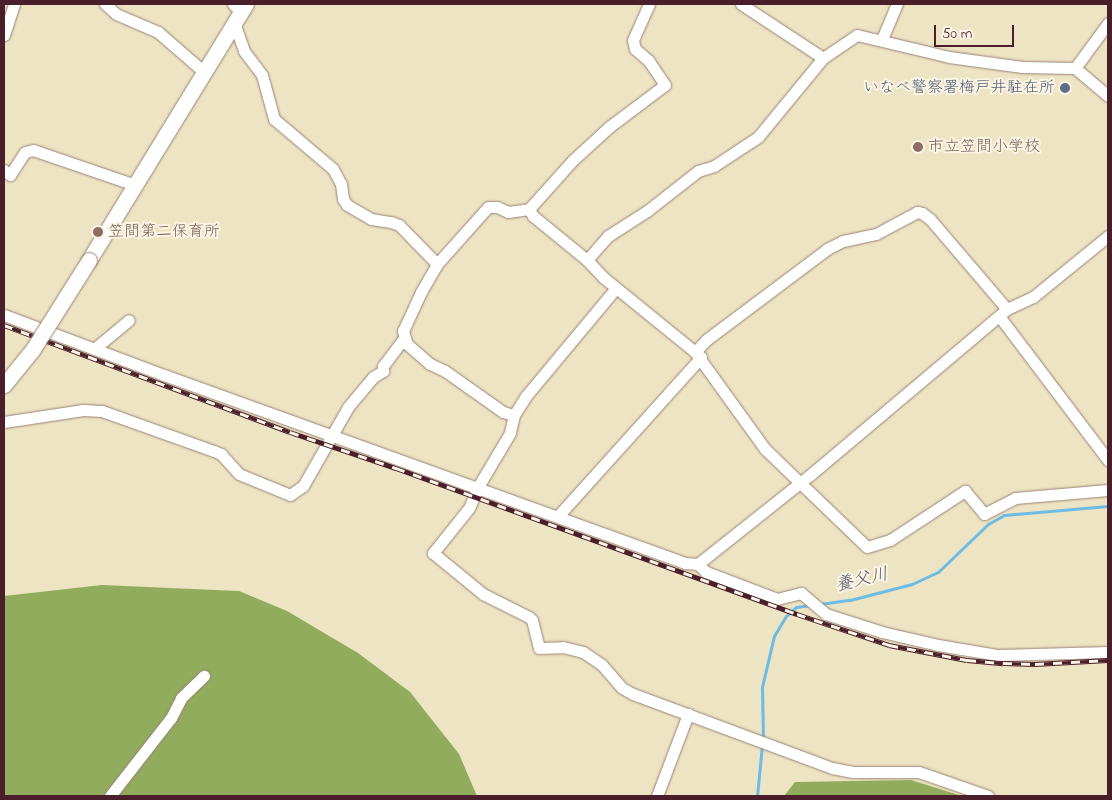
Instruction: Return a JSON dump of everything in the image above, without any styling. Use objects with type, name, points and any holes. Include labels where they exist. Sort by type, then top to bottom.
[{"type":"street","points":[[4,34],[14,4]]},
{"type":"street","points":[[105,4],[116,14],[158,32],[204,72]]},
{"type":"street","points":[[514,415],[503,412],[445,371],[430,364],[407,344],[403,331],[420,292],[437,264],[488,207],[497,207],[508,212],[529,209],[573,160],[609,126],[665,85],[649,60],[635,49],[633,40],[649,4]]},
{"type":"street","points":[[742,4],[823,58]]},
{"type":"street","points":[[882,40],[897,4]]},
{"type":"street","points":[[4,385],[33,349],[89,260],[204,72],[238,10]]},
{"type":"street","points":[[238,10],[244,52],[262,75],[274,119],[333,169],[341,184],[343,199],[347,205],[371,220],[391,222],[399,225],[437,264]]},
{"type":"street","points":[[1075,68],[1108,24]]},
{"type":"street","points":[[587,260],[608,236],[646,211],[698,172],[714,166],[758,137],[823,58],[857,35],[956,58],[1022,67],[1075,68],[1108,96]]},
{"type":"street","points":[[4,170],[10,175],[25,152],[34,150],[135,185]]},
{"type":"street","points":[[529,209],[534,216],[587,260],[616,288],[698,354],[765,449],[867,547],[890,540],[966,491],[984,514],[1015,498],[1108,490]]},
{"type":"street","points":[[558,516],[698,354],[706,340],[827,249],[843,241],[876,234],[916,212],[922,212],[930,219],[1003,312],[1108,460]]},
{"type":"street","points":[[698,564],[799,483],[1003,312],[1033,297],[1108,236]]},
{"type":"street","points":[[616,288],[526,396],[514,415],[510,433],[478,487],[469,508],[433,553],[483,594],[529,617],[532,620],[539,648],[558,646],[583,652],[602,665],[622,688],[843,771],[919,772],[988,796]]},
{"type":"street","points":[[4,315],[684,563],[698,564],[706,572],[777,599],[801,593],[826,614],[891,634],[938,646],[998,655],[1108,652]]},
{"type":"street","points":[[94,349],[129,320]]},
{"type":"street","points":[[4,422],[84,410],[102,411],[221,454],[239,474],[290,495],[303,486],[348,407],[373,377],[383,371],[383,366],[404,338]]},
{"type":"street","points":[[110,796],[172,718],[181,698],[204,676]]},
{"type":"street","points":[[657,796],[688,714]]},
{"type":"green space","points":[[102,585],[239,591],[287,611],[358,653],[410,692],[459,754],[477,796],[4,796],[4,596]]},
{"type":"green space","points":[[911,780],[962,796],[784,796],[795,782]]},
{"type":"waterway","name":"養父川","points":[[820,604],[850,600],[912,584],[938,572],[988,524],[1004,515],[1108,506]]},
{"type":"waterway","name":"養父川","points":[[763,738],[762,687],[774,636],[786,616],[796,607],[811,605]]},
{"type":"waterway","name":"養父川","points":[[757,796],[762,745]]},
{"type":"railway","points":[[4,325],[290,432],[396,468],[797,614],[889,645],[967,660],[1003,663],[1035,664],[1108,660]]},
{"type":"place","name":"いなべ警察署梅戸井駐在所","points":[[1065,88]]},
{"type":"place","name":"市立笠間小学校","points":[[918,147]]},
{"type":"place","name":"笠間第二保育所","points":[[98,232]]}]
